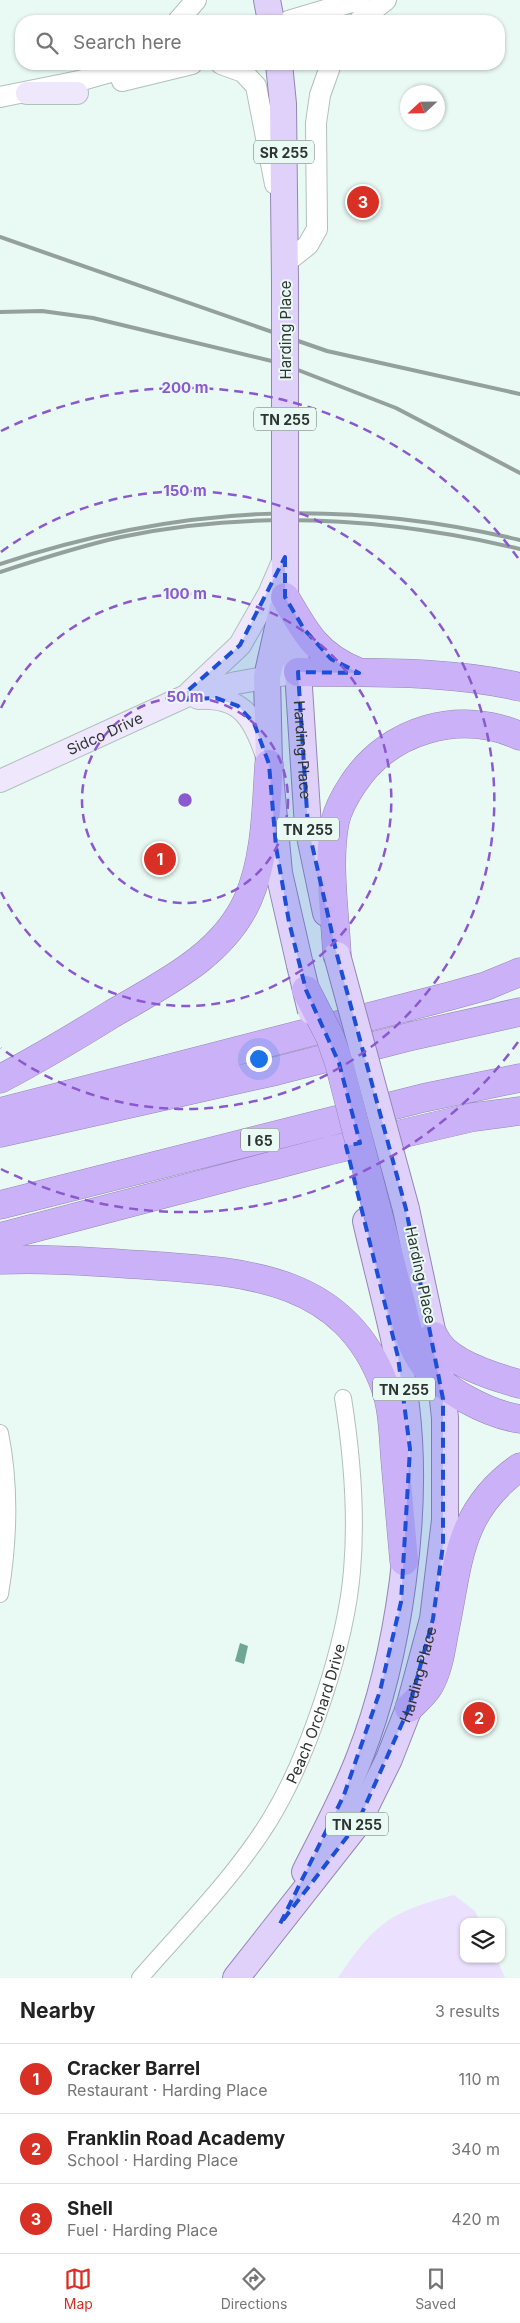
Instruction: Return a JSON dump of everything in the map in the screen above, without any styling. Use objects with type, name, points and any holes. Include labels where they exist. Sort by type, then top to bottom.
[{"type":"highway","points":[[277,595],[322,652],[340,665],[359,673]]},
{"type":"highway","points":[[298,672],[452,677],[520,687]]},
{"type":"highway","points":[[337,955],[333,834],[338,812],[358,777],[377,756],[397,741],[435,726],[476,724],[520,736]]},
{"type":"highway","points":[[0,1079],[44,1056],[176,976],[207,954],[229,931],[249,898],[259,865],[270,764]]},
{"type":"highway","points":[[0,1112],[464,992],[520,972]]},
{"type":"highway","points":[[303,977],[330,1037],[339,1063],[373,1220],[413,1347],[426,1368],[441,1381],[485,1408],[520,1419]]},
{"type":"highway","points":[[0,1133],[276,1071],[412,1036],[520,1012]]},
{"type":"highway","name":"I 65","points":[[0,1205],[423,1098],[520,1078]]},
{"type":"highway","points":[[0,1237],[338,1148],[474,1116],[520,1111]]},
{"type":"highway","points":[[0,1260],[75,1260],[251,1275],[280,1282],[324,1305],[344,1322],[362,1343],[384,1384],[392,1420],[404,1561]]},
{"type":"highway","points":[[434,1336],[441,1347],[462,1361],[494,1376],[520,1384]]},
{"type":"highway","points":[[409,1708],[430,1686],[434,1675],[450,1606],[457,1560],[467,1529],[480,1507],[494,1489],[520,1467]]},
{"type":"main road","points":[[267,0],[270,15]]},
{"type":"main road","name":"Harding Place","points":[[280,70],[283,104],[285,557],[277,595],[267,678],[270,764],[280,873],[303,977]]},
{"type":"main road","points":[[27,93],[77,93]]},
{"type":"main road","name":"Harding Place","points":[[236,1978],[357,1824],[389,1759],[409,1708],[433,1619],[443,1545],[446,1470],[441,1381],[434,1336],[406,1209],[337,955],[308,828],[298,672],[277,595]]},
{"type":"main road","name":"TN 255","points":[[181,698],[240,645],[277,595]]},
{"type":"main road","name":"Sidco Drive","points":[[0,781],[181,698],[232,684],[298,672]]},
{"type":"main road","points":[[181,698],[216,698],[238,706],[254,723],[270,764]]},
{"type":"main road","name":"Harding Place","points":[[280,1924],[344,1795],[361,1754],[380,1691],[396,1627],[400,1602],[410,1496],[410,1449],[406,1406],[373,1220]]},
{"type":"street","points":[[183,15],[196,0]]},
{"type":"street","points":[[308,15],[359,0]]},
{"type":"street","points":[[367,15],[386,0]]},
{"type":"street","points":[[100,75],[110,70]]},
{"type":"street","points":[[0,97],[27,93],[118,70]]},
{"type":"street","points":[[77,93],[168,70]]},
{"type":"street","points":[[238,70],[243,72],[256,86],[284,262],[308,244],[317,229],[316,123],[320,95],[328,70]]},
{"type":"street","name":"Peach Orchard Drive","points":[[140,1978],[210,1898],[261,1833],[280,1802],[316,1718],[336,1650],[352,1573],[354,1512],[350,1449],[342,1398]]},
{"type":"street","points":[[0,1433],[7,1472],[8,1509],[6,1554],[0,1594]]},
{"type":"highlighted area","points":[[285,557],[285,597],[304,629],[331,659],[359,673],[298,672],[308,827],[337,955],[406,1209],[443,1399],[443,1545],[433,1619],[409,1708],[357,1824],[280,1924],[344,1795],[380,1691],[401,1602],[410,1449],[398,1357],[346,1146],[360,1143],[339,1063],[306,990],[289,922],[276,847],[269,764],[254,723],[238,706],[216,698],[177,700],[240,645]]},
{"type":"shaded area","points":[[240,1643],[248,1646],[244,1664],[235,1661]]},
{"type":"shaded area","points":[[454,1895],[475,1911],[478,1918],[460,1918],[460,1963],[499,1963],[505,1978],[338,1978],[363,1944],[386,1922],[414,1907]]},
{"type":"railway","points":[[0,237],[327,351],[520,394]]},
{"type":"railway","points":[[0,312],[42,311],[93,318],[280,363],[396,408],[520,473]]},
{"type":"railway","points":[[0,564],[65,545],[130,530],[194,520],[258,514],[323,513],[388,517],[453,526],[520,540]]},
{"type":"railway","points":[[0,572],[121,537],[171,528],[271,520],[371,524],[471,538],[520,549]]},
{"type":"place","name":"Shell","points":[[363,202]]},
{"type":"place","name":"Cracker Barrel","points":[[160,859]]},
{"type":"place","name":"Franklin Road Academy","points":[[479,1718]]}]
